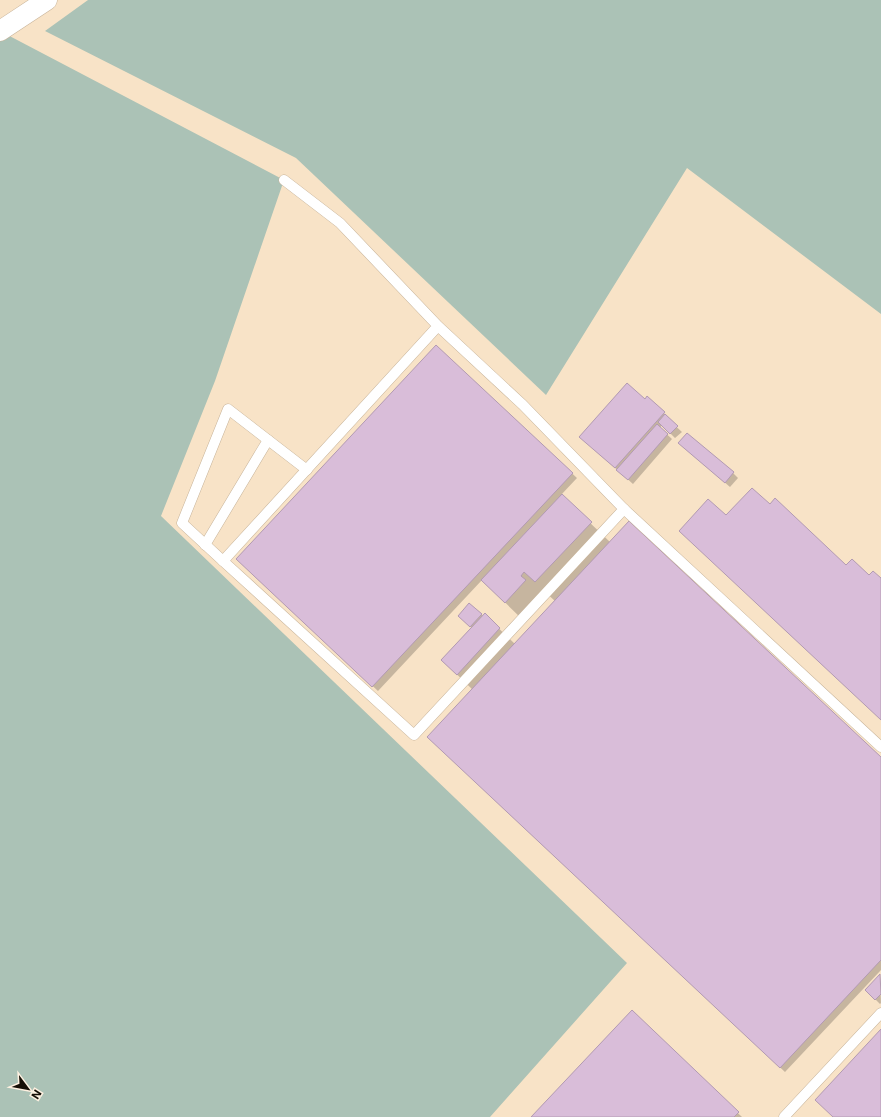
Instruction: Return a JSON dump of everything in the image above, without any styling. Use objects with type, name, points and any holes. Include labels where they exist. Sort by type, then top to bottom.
[{"type":"street","points":[[0,31],[47,0]]},
{"type":"lane","points":[[284,180],[340,223],[438,326],[523,405],[624,509],[881,747]]},
{"type":"lane","points":[[224,561],[438,326]]},
{"type":"lane","points":[[307,470],[228,409],[182,522],[205,545],[414,735],[624,509]]},
{"type":"lane","points":[[205,545],[268,440]]},
{"type":"lane","points":[[784,1117],[881,1013]]},
{"type":"green space","points":[[88,0],[881,0],[881,314],[687,168],[546,395],[296,158],[45,31]]},
{"type":"green space","points":[[0,31],[284,180],[215,381],[161,516],[627,963],[490,1117],[0,1117]]},
{"type":"building","points":[[436,345],[573,473],[372,687],[236,559]]},
{"type":"building","points":[[627,383],[645,399],[647,396],[665,412],[615,468],[579,437]]},
{"type":"building","points":[[665,414],[678,426],[670,434],[658,422]]},
{"type":"building","points":[[657,424],[668,434],[628,480],[616,470]]},
{"type":"building","points":[[687,433],[734,472],[725,483],[678,443]]},
{"type":"building","points":[[752,488],[770,504],[775,498],[846,565],[852,559],[869,575],[873,571],[881,578],[881,720],[679,531],[708,499],[726,515]]},
{"type":"building","points":[[562,494],[592,522],[535,582],[524,572],[521,576],[526,580],[505,603],[481,580]]},
{"type":"building","points":[[629,521],[881,757],[881,960],[780,1068],[427,737]]},
{"type":"building","points":[[469,603],[482,614],[470,627],[458,616]]},
{"type":"building","points":[[485,613],[500,628],[457,675],[441,660]]},
{"type":"building","points":[[880,974],[881,994],[875,1000],[865,990]]},
{"type":"building","points":[[632,1010],[739,1112],[734,1117],[531,1117]]},
{"type":"building","points":[[881,1029],[881,1117],[833,1117],[815,1100]]}]
